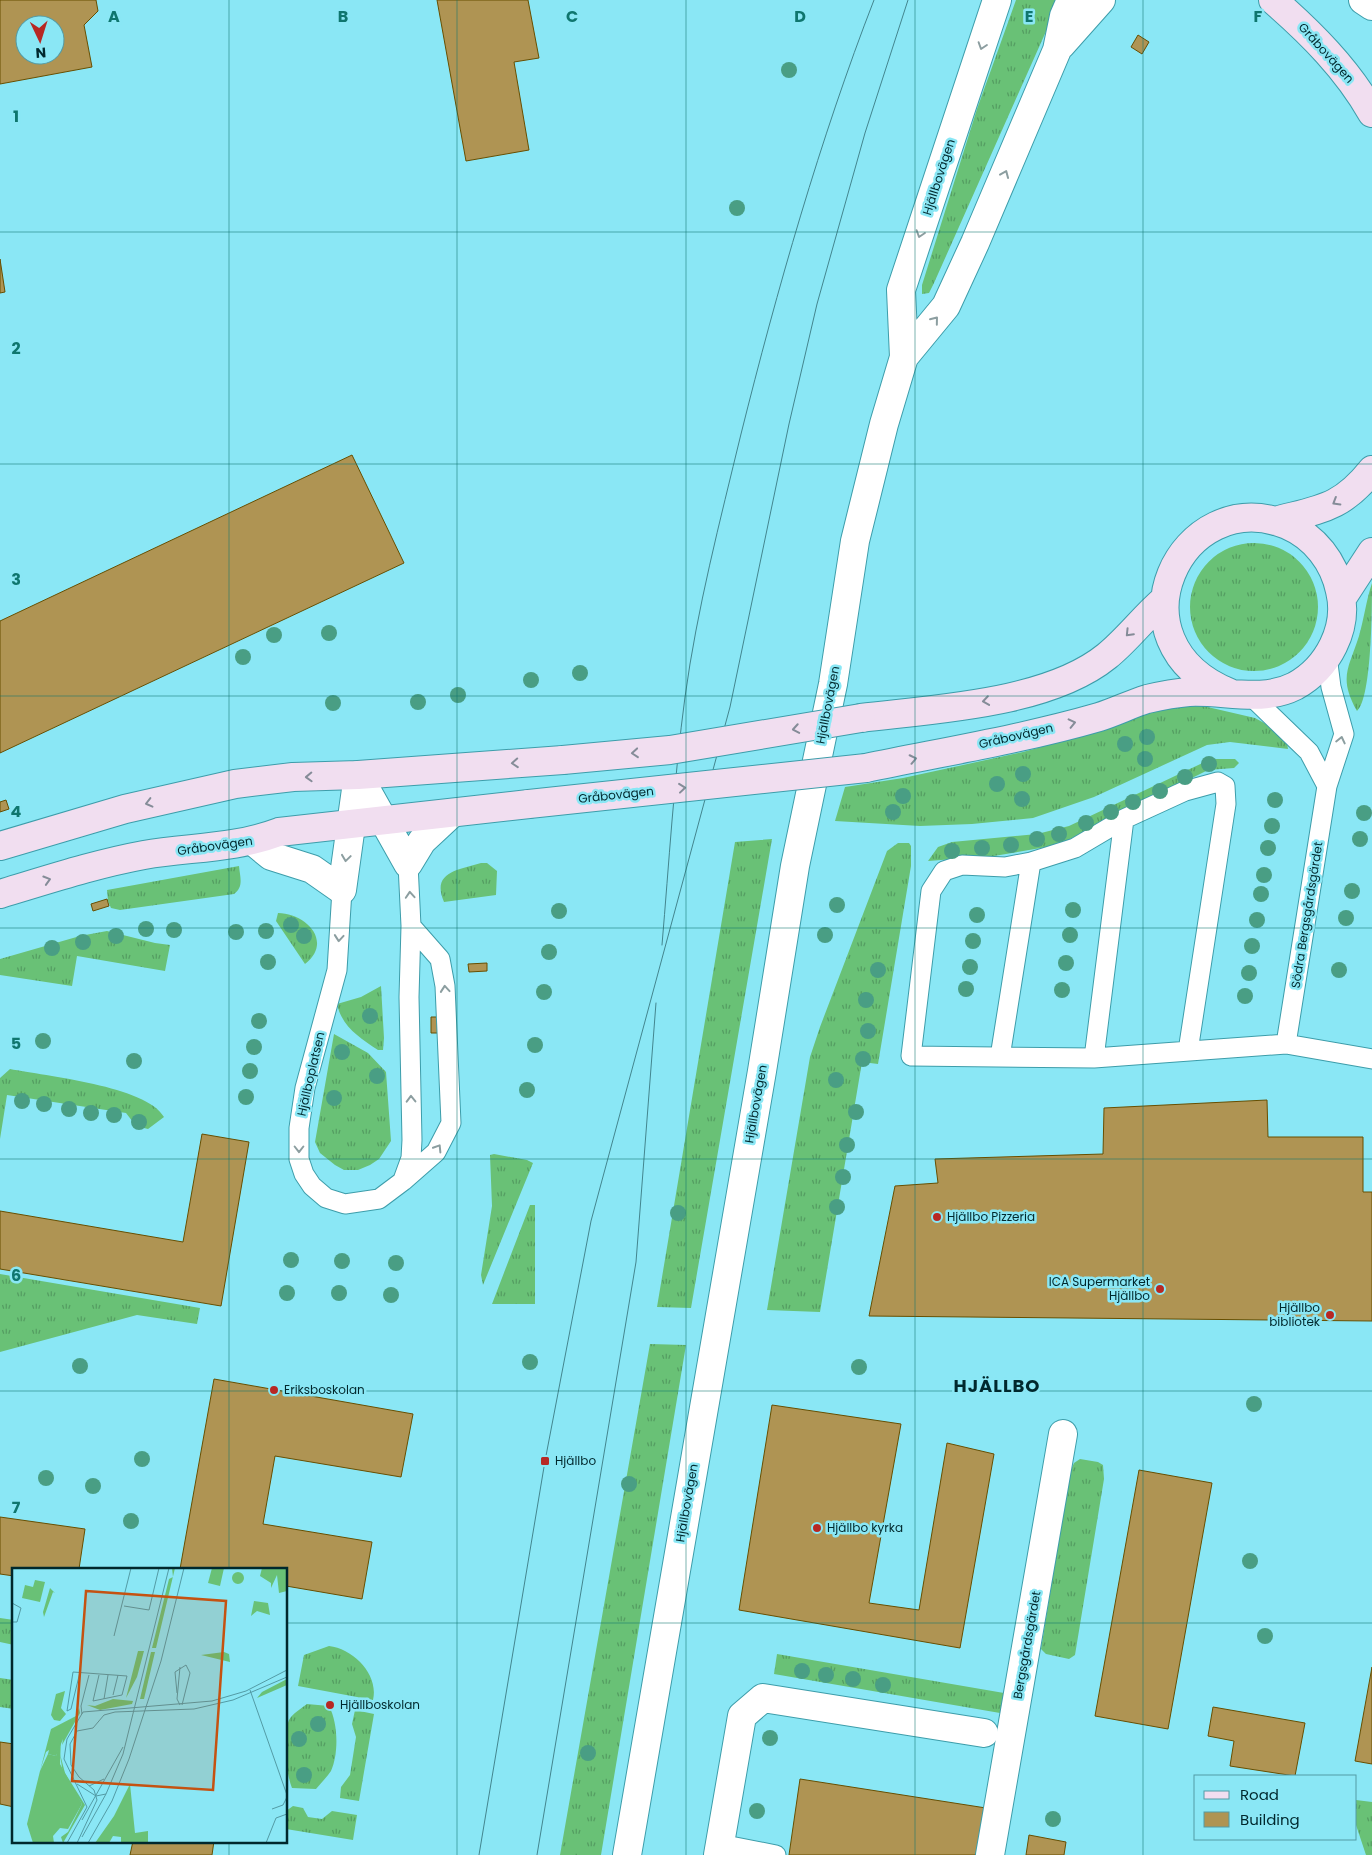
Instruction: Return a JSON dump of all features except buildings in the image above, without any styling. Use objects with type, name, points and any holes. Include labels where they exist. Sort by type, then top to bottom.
[{"type":"main road","name":"Gråbovägen","points":[[1273,0],[1314,36],[1359,90],[1372,113]]},
{"type":"main road","name":"Gråbovägen","points":[[1275,521],[1332,506],[1357,489],[1372,470]]},
{"type":"main road","name":"Gråbovägen","points":[[0,894],[70,873],[144,855],[254,842],[279,832],[866,768],[1098,717],[1147,700],[1188,692],[1240,694],[1273,694],[1294,686],[1313,674],[1327,656],[1337,638],[1342,598],[1338,580],[1321,550],[1300,532],[1275,521],[1253,518],[1231,521],[1204,533],[1178,559],[1169,578],[1164,600],[1165,617],[1170,638],[1180,658],[1211,686],[1240,694]]},
{"type":"main road","name":"Gråbovägen","points":[[1342,598],[1372,552]]},
{"type":"main road","points":[[0,846],[199,790],[293,777],[358,775],[564,760],[670,750],[861,718],[1007,698],[1075,677],[1107,656],[1164,600]]},
{"type":"street","name":"Hjällbovägen","points":[[627,1855],[762,1071],[795,866],[832,684],[855,541],[884,424],[904,357],[901,290],[997,0]]},
{"type":"street","name":"Hjällbovägen","points":[[904,357],[946,306],[975,243],[1057,50],[1064,16],[1071,0]]},
{"type":"street","name":"Hjällbovägen","points":[[1057,50],[1101,0]]},
{"type":"street","points":[[1363,0],[1372,6]]},
{"type":"street","points":[[358,775],[408,864],[422,841],[451,814]]},
{"type":"street","name":"Hjällboplatsen","points":[[342,890],[358,775]]},
{"type":"street","points":[[254,842],[271,856],[312,870],[342,890]]},
{"type":"street","name":"Bergsgårdsgärdet","points":[[990,1855],[1063,1434]]},
{"type":"street","points":[[719,1849],[742,1716],[763,1698],[984,1733]]},
{"type":"lane","name":"Södra Bergsgårdsgärdet","points":[[1286,1044],[1328,786],[1344,734],[1331,687],[1327,656]]},
{"type":"lane","points":[[1240,694],[1309,752],[1328,786]]},
{"type":"lane","points":[[1188,1051],[1226,804],[1225,786],[1218,782],[1208,783],[1185,791],[1124,819],[1075,848],[1032,862],[1005,867],[962,865],[944,872],[931,891],[911,1056],[1094,1058],[1286,1044],[1372,1058]]},
{"type":"lane","points":[[1094,1058],[1124,819]]},
{"type":"lane","points":[[1000,1057],[1032,862]]},
{"type":"lane","points":[[403,1181],[411,1158],[412,1140],[409,997],[411,926],[408,864]]},
{"type":"lane","name":"Hjällboplatsen","points":[[342,890],[336,970],[305,1088],[300,1128],[299,1159],[304,1174],[312,1186],[326,1198],[344,1204],[379,1199],[403,1181],[436,1152],[451,1123],[445,986],[440,959],[411,926]]},
{"type":"lane","points":[[719,1849],[776,1855]]},
{"type":"green space","points":[[1016,0],[1060,0],[934,283],[929,293],[922,294],[922,285],[977,109]]},
{"type":"green space","points":[[1254,543],[1267,544],[1279,548],[1299,562],[1313,582],[1317,594],[1317,620],[1313,632],[1299,652],[1279,666],[1267,670],[1254,671],[1241,670],[1229,666],[1209,652],[1195,632],[1191,620],[1190,607],[1191,594],[1195,582],[1209,562],[1229,548],[1241,544]]},
{"type":"green space","points":[[1372,583],[1371,630],[1366,689],[1362,703],[1357,711],[1348,689],[1347,673],[1359,636]]},
{"type":"green space","points":[[1182,705],[1199,705],[1255,718],[1266,724],[1287,743],[1288,749],[1230,742],[1207,745],[1094,797],[1033,818],[972,824],[920,826],[835,821],[845,787],[903,778],[1023,752],[1074,738],[1132,716]]},
{"type":"green space","points":[[1211,759],[1235,759],[1239,763],[1234,768],[1208,770],[1058,845],[994,856],[928,861],[938,847],[952,842],[1037,834],[1069,826]]},
{"type":"green space","points":[[772,839],[691,1308],[657,1307],[735,842]]},
{"type":"green space","points":[[898,843],[909,843],[911,846],[911,866],[878,1064],[862,1062],[820,1312],[767,1310],[810,1057],[887,851]]},
{"type":"green space","points":[[487,863],[497,871],[496,895],[444,902],[441,884],[444,878],[456,871]]},
{"type":"green space","points":[[239,866],[240,885],[234,894],[120,910],[111,908],[108,901],[107,890]]},
{"type":"green space","points":[[278,913],[298,918],[312,930],[317,946],[313,955],[305,964],[276,921]]},
{"type":"green space","points":[[107,931],[170,945],[165,971],[77,956],[72,986],[0,975],[0,959],[80,936]]},
{"type":"green space","points":[[381,986],[384,1038],[383,1050],[378,1050],[358,1036],[347,1025],[339,1012],[337,1004],[361,997]]},
{"type":"green space","points":[[334,1034],[368,1053],[386,1072],[391,1141],[379,1159],[358,1170],[344,1170],[335,1165],[320,1153],[315,1142]]},
{"type":"green space","points":[[10,1069],[70,1079],[117,1090],[138,1097],[154,1106],[164,1117],[148,1129],[136,1126],[126,1113],[7,1095],[0,1139],[0,1078]]},
{"type":"green space","points":[[494,1154],[527,1160],[533,1163],[483,1285],[481,1275],[492,1206],[490,1155]]},
{"type":"green space","points":[[530,1205],[535,1205],[535,1304],[492,1304]]},
{"type":"green space","points":[[0,1274],[200,1308],[197,1324],[137,1315],[0,1352]]},
{"type":"green space","points":[[650,1344],[686,1345],[601,1855],[560,1855]]},
{"type":"green space","points":[[1080,1459],[1098,1462],[1103,1465],[1104,1479],[1075,1655],[1069,1659],[1046,1654],[1041,1649],[1070,1472],[1074,1463]]},
{"type":"green space","points":[[0,1618],[12,1620],[12,1645],[0,1642]]},
{"type":"green space","points":[[329,1646],[347,1652],[363,1665],[372,1681],[373,1700],[298,1686],[304,1655]]},
{"type":"green space","points":[[777,1654],[1004,1693],[1000,1713],[774,1674]]},
{"type":"green space","points":[[0,1678],[12,1680],[12,1709],[0,1707]]},
{"type":"green space","points":[[307,1704],[329,1706],[332,1713],[336,1729],[334,1764],[331,1771],[316,1789],[292,1788],[290,1781],[288,1770],[288,1724],[295,1713]]},
{"type":"green space","points":[[355,1710],[374,1714],[359,1801],[340,1798],[341,1787],[350,1775],[356,1737],[352,1724]]},
{"type":"green space","points":[[1357,1800],[1372,1802],[1372,1855],[1366,1855],[1357,1828]]},
{"type":"green space","points":[[293,1806],[303,1808],[308,1817],[322,1819],[332,1811],[357,1815],[353,1840],[288,1829],[288,1810]]},
{"type":"tram line","points":[[662,945],[681,728],[690,664],[710,565],[769,325],[818,160],[874,0]]},
{"type":"tram line","points":[[479,1855],[545,1461],[591,1221],[730,707],[789,424],[817,304],[865,133],[908,0]]},
{"type":"tram line","points":[[537,1855],[636,1262],[656,1003]]},
{"type":"place","name":"Hjällbo Pizzeria","points":[[937,1217]]},
{"type":"place","name":"ICA Supermarket Hjällbo","points":[[1160,1289]]},
{"type":"place","name":"Hjällbo bibliotek","points":[[1330,1315]]},
{"type":"place","name":"Eriksboskolan","points":[[274,1390]]},
{"type":"place","name":"Hjällbo","points":[[545,1461]]},
{"type":"place","name":"Hjällbo kyrka","points":[[817,1528]]},
{"type":"place","name":"Hjällboskolan","points":[[330,1705]]},
{"type":"district","name":"HJÄLLBO","points":[[997,1386]]}]
